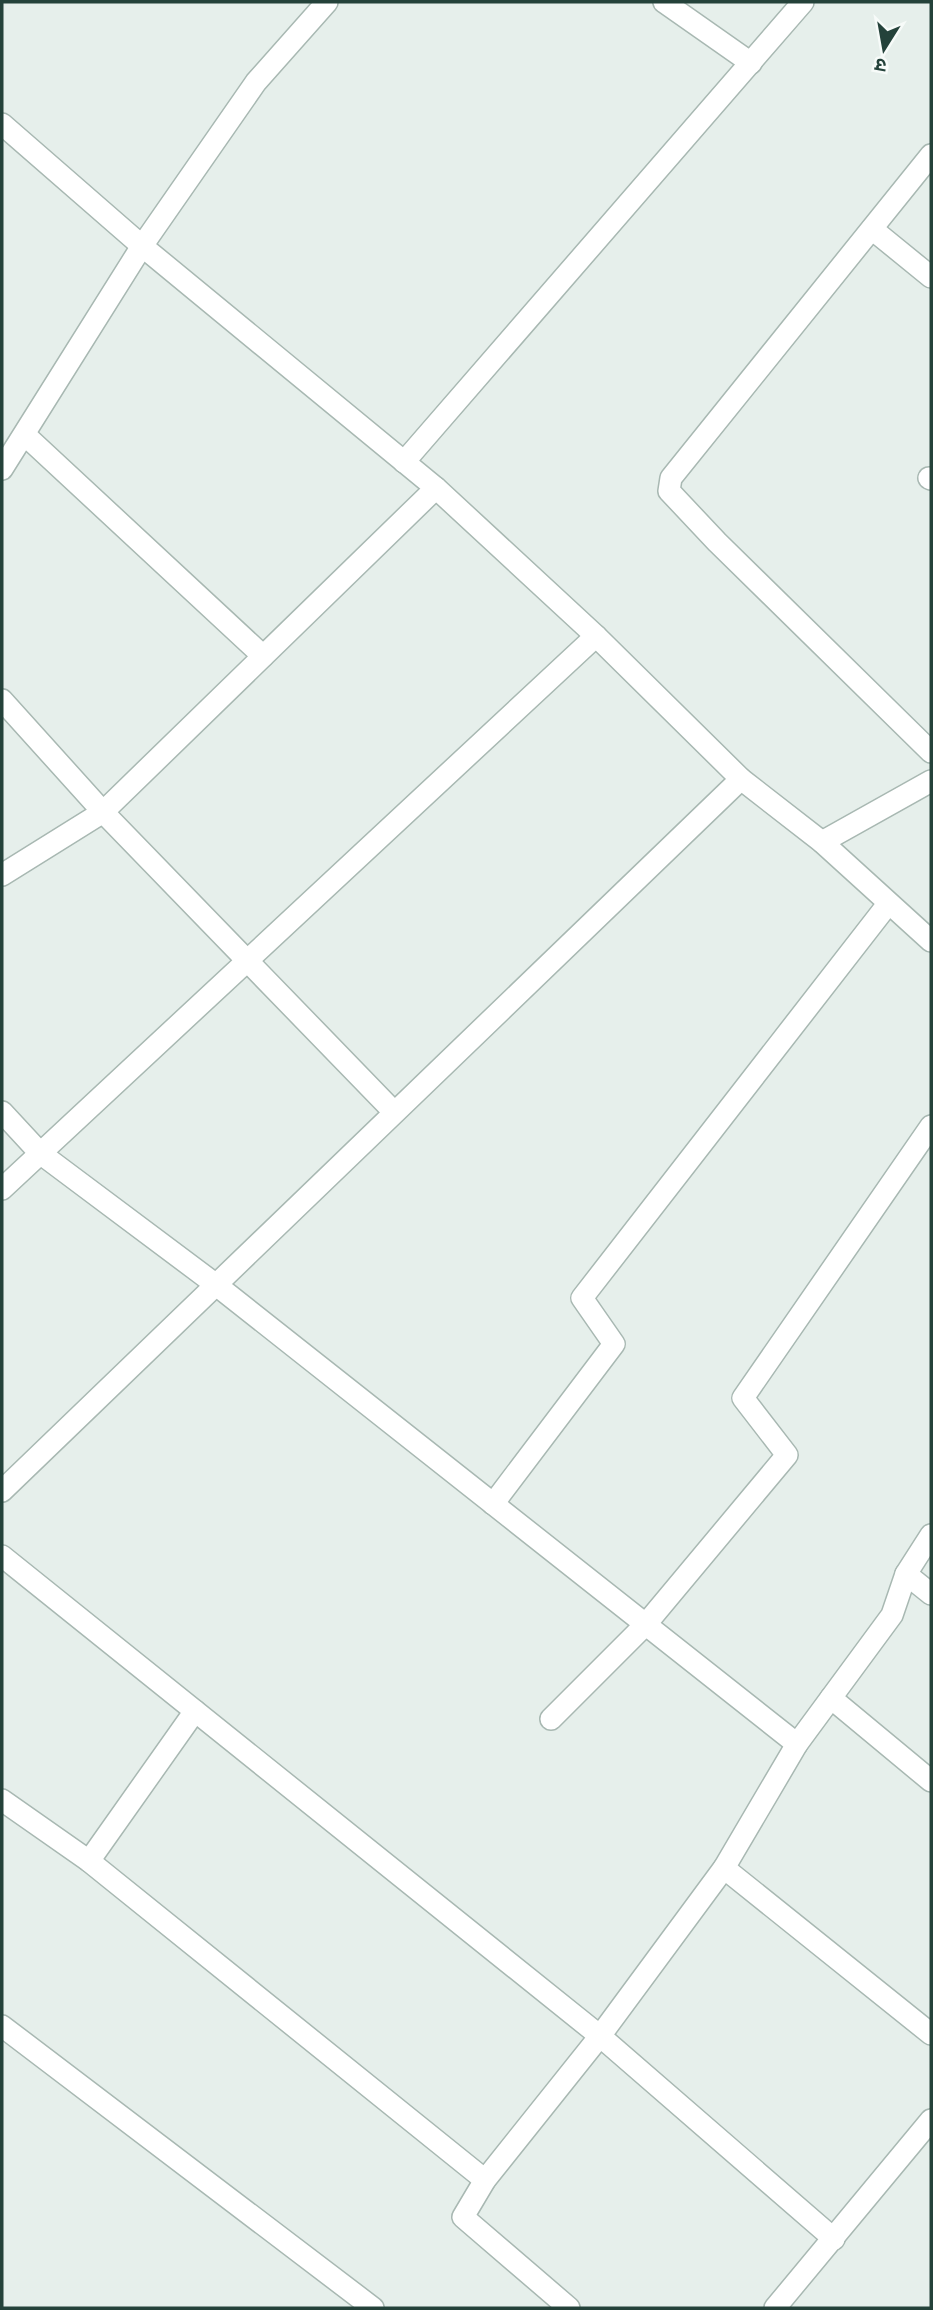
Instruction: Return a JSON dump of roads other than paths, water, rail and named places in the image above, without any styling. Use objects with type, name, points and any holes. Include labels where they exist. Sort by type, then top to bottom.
[{"type":"street","points":[[2,469],[142,246],[256,82],[327,2]]},
{"type":"street","points":[[664,2],[751,63]]},
{"type":"street","points":[[404,462],[803,2]]},
{"type":"street","points":[[2,124],[142,246],[436,488],[596,636],[741,779],[822,842],[931,941]]},
{"type":"street","points":[[931,155],[671,478],[669,491],[717,542],[931,752]]},
{"type":"street","points":[[872,229],[931,277]]},
{"type":"street","points":[[25,435],[263,656]]},
{"type":"street","points":[[2,875],[103,812],[436,488]]},
{"type":"street","points":[[2,1189],[596,636]]},
{"type":"street","points":[[2,700],[103,812],[394,1112]]},
{"type":"street","points":[[2,1491],[741,779]]},
{"type":"street","points":[[822,842],[931,781]]},
{"type":"street","points":[[493,1504],[614,1344],[582,1298],[888,904]]},
{"type":"street","points":[[2,1112],[40,1153],[215,1284],[797,1744]]},
{"type":"street","points":[[551,1719],[646,1625],[787,1455],[743,1398],[931,1126]]},
{"type":"street","points":[[569,2308],[463,2217],[485,2179],[600,2036],[724,1868],[797,1744],[892,1615],[906,1574],[931,1535]]},
{"type":"street","points":[[2,1556],[600,2036],[834,2239]]},
{"type":"street","points":[[906,1574],[931,1594]]},
{"type":"street","points":[[831,1699],[931,1782]]},
{"type":"street","points":[[89,1861],[195,1712]]},
{"type":"street","points":[[2,1800],[89,1861],[485,2179]]},
{"type":"street","points":[[724,1868],[931,2034]]},
{"type":"street","points":[[2,2026],[373,2308]]},
{"type":"street","points":[[775,2308],[931,2120]]}]
